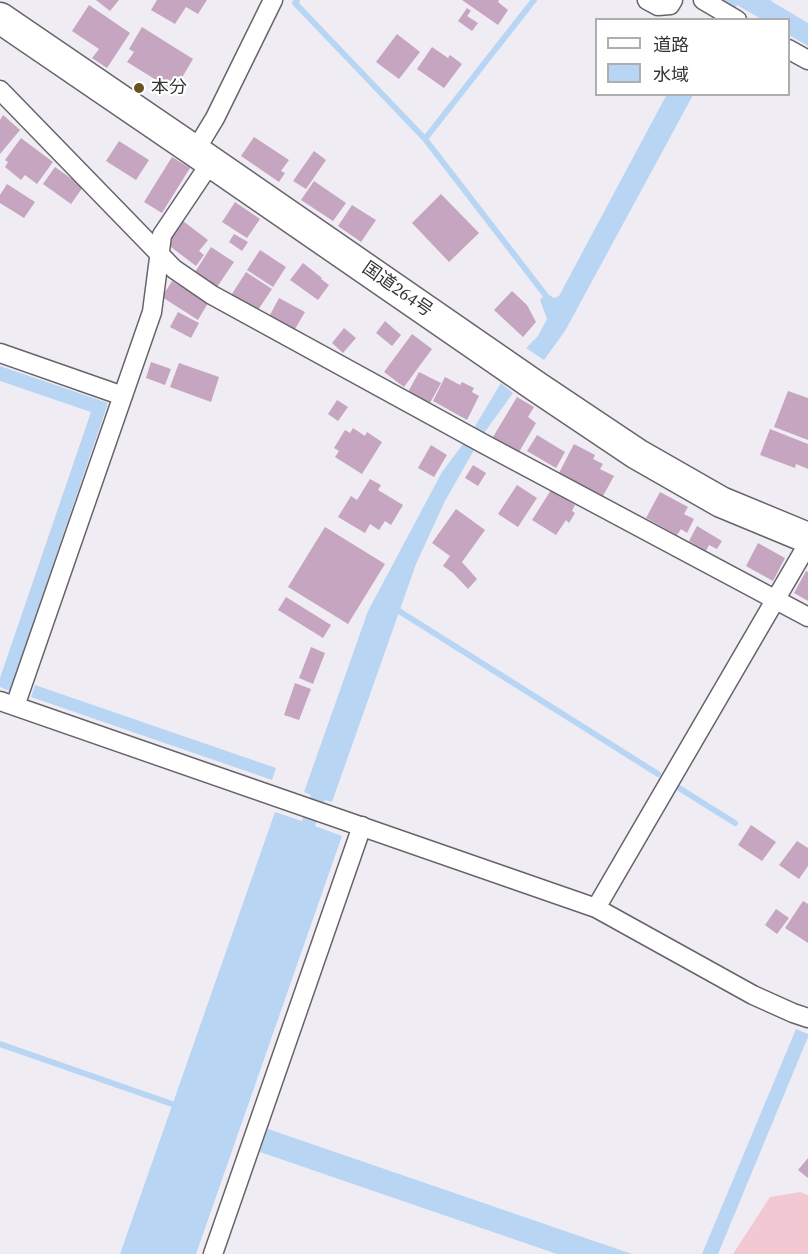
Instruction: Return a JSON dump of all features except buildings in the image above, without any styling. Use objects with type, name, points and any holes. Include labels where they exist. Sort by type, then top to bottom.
[{"type":"highway","name":"国道264号","points":[[0,18],[637,454],[721,502],[808,538]]},
{"type":"street","points":[[647,0],[658,6],[670,5],[674,0]]},
{"type":"street","points":[[265,4],[215,118],[203,156],[162,236],[152,312],[8,704],[596,908],[753,995],[808,1018]]},
{"type":"street","points":[[709,4],[735,18]]},
{"type":"street","points":[[790,50],[808,60]]},
{"type":"street","points":[[0,90],[174,269],[212,295],[484,444],[808,617]]},
{"type":"street","points":[[0,353],[123,396]]},
{"type":"street","points":[[596,908],[802,554],[808,549]]},
{"type":"street","points":[[213,1254],[362,826]]},
{"type":"shaded area","points":[[800,1192],[808,1195],[808,1254],[733,1254],[770,1197]]},
{"type":"water","points":[[724,0],[771,0],[808,23],[808,46],[790,36],[790,18],[759,18],[737,5],[729,18],[714,18]]},
{"type":"water","points":[[666,96],[692,96],[565,331],[544,360],[526,348],[538,336],[547,319],[540,300],[546,293],[554,298],[559,296]]},
{"type":"water","points":[[0,366],[108,403],[10,691],[0,687],[0,678],[91,412],[0,381]]},
{"type":"water","points":[[501,383],[513,393],[482,436],[445,501],[416,564],[332,802],[325,800],[315,826],[342,836],[196,1254],[120,1254],[275,812],[302,821],[311,795],[304,792],[368,611],[442,472],[469,436]]},
{"type":"water","points":[[35,685],[276,768],[272,780],[31,697]]},
{"type":"water","points":[[796,1029],[808,1034],[808,1037],[718,1254],[702,1254]]},
{"type":"water","points":[[267,1129],[632,1254],[557,1254],[260,1152]]},
{"type":"waterway","points":[[297,0],[295,3],[425,139],[550,301]]},
{"type":"waterway","points":[[425,139],[534,0]]},
{"type":"waterway","points":[[399,611],[658,774]]},
{"type":"waterway","points":[[679,788],[735,823]]},
{"type":"waterway","points":[[0,1044],[172,1104]]},
{"type":"place","name":"本分","points":[[139,88]]}]
